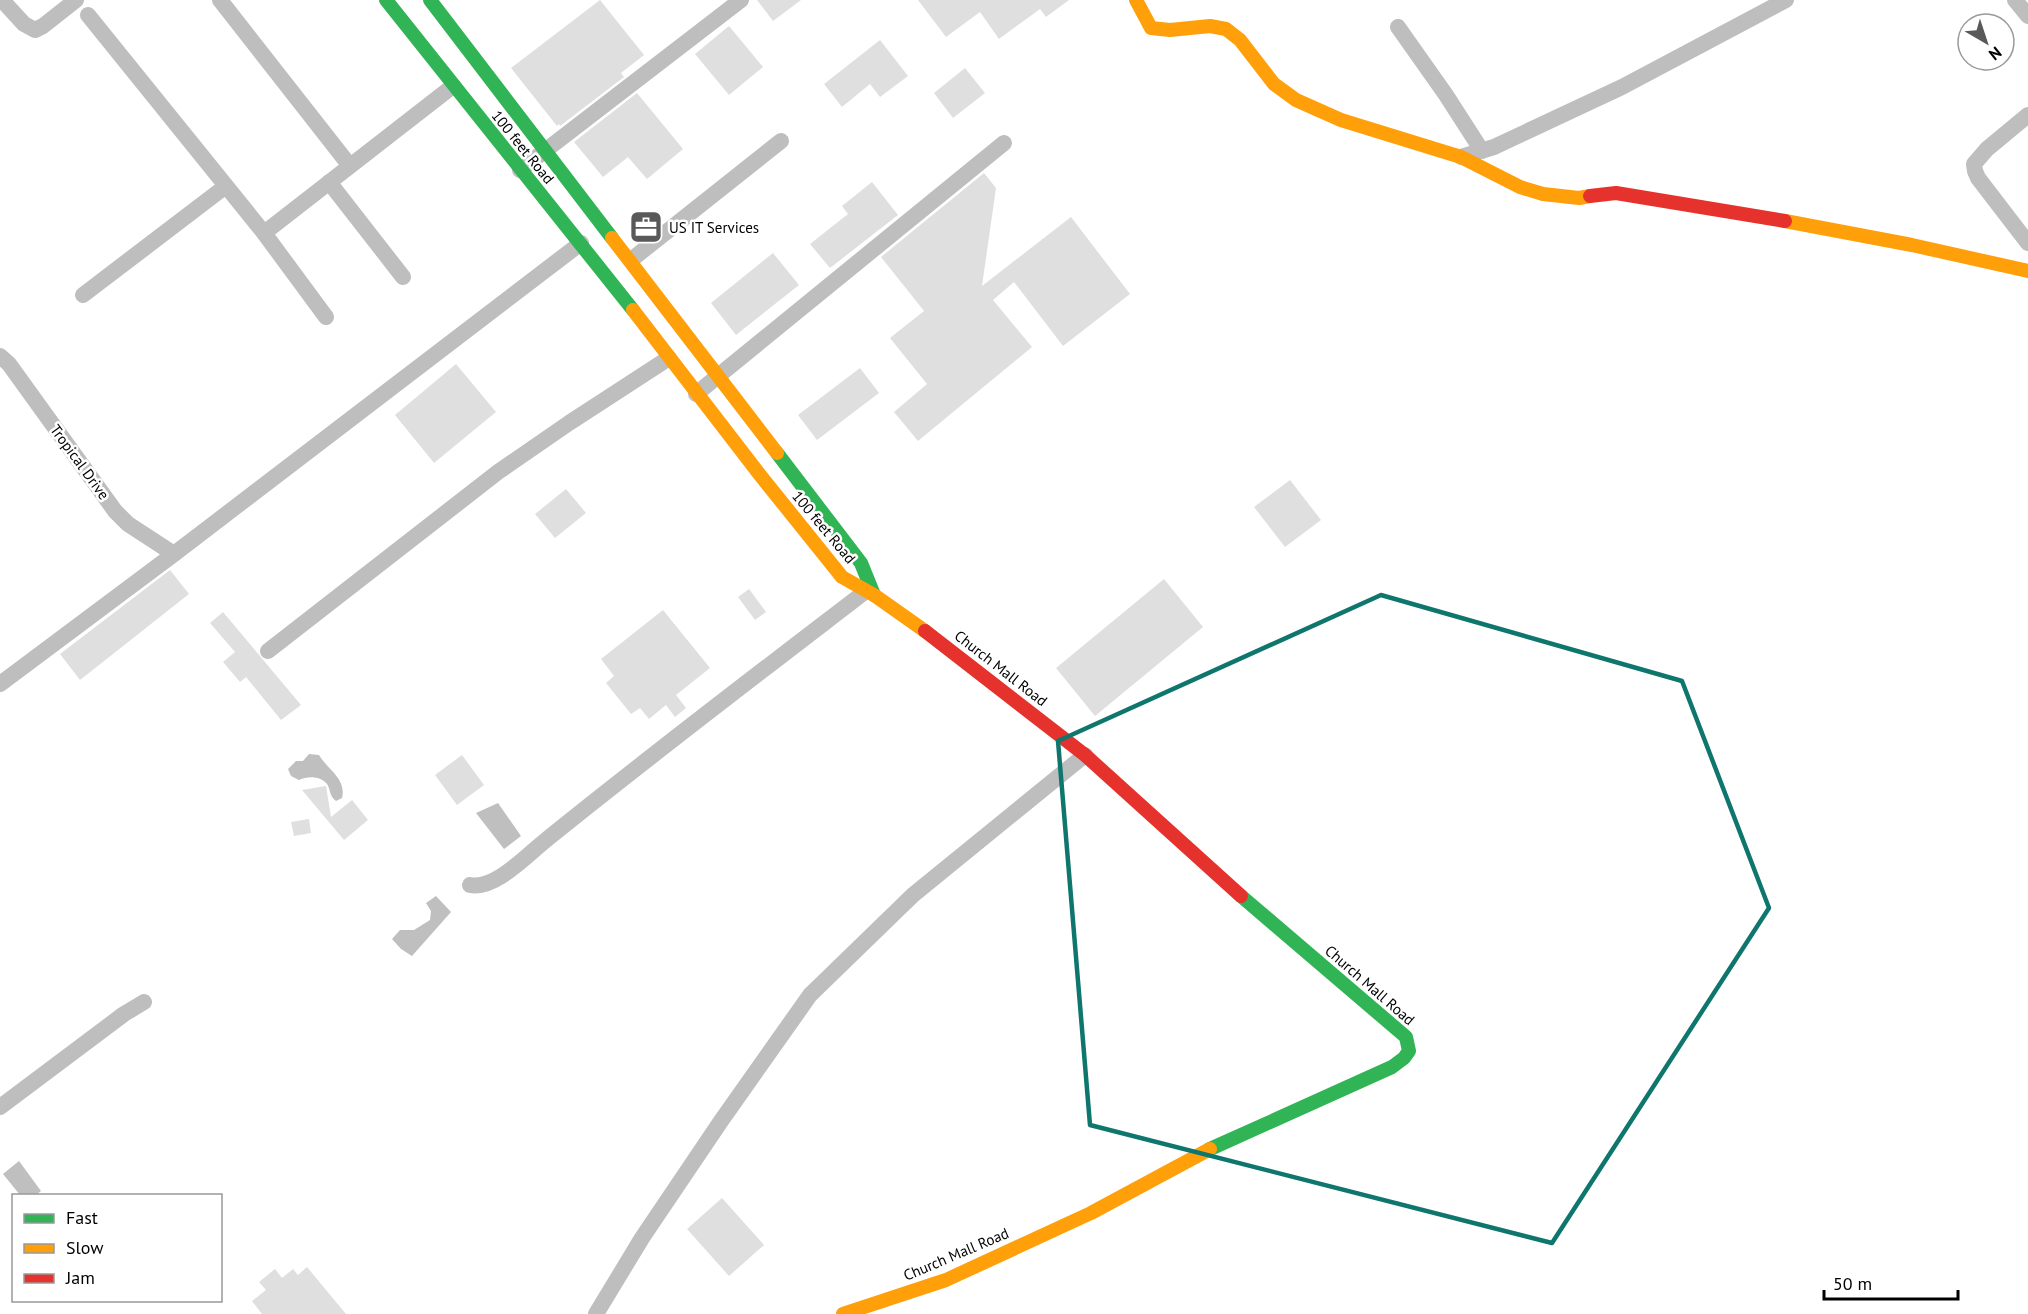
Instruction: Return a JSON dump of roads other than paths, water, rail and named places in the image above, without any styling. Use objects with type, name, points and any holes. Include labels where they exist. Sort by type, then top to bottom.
[{"type":"street","points":[[2,0],[24,24],[35,30],[44,26],[76,0]]},
{"type":"street","points":[[220,0],[350,166]]},
{"type":"street","name":"100 feet Road","points":[[386,0],[423,14],[546,150],[861,563],[870,593]]},
{"type":"street","points":[[520,170],[741,0]]},
{"type":"street","points":[[1136,0],[1151,28],[1170,30],[1219,26],[1233,33],[1249,50],[1274,84],[1305,105],[1341,120],[1461,157],[1520,187],[1542,194],[1580,198],[1616,193],[1627,194],[1901,243],[2027,270]]},
{"type":"street","points":[[1461,157],[1482,151],[1622,87],[1786,0]]},
{"type":"street","points":[[2015,0],[2028,16]]},
{"type":"street","name":"100 feet Road","points":[[423,14],[453,86],[581,243],[696,393],[842,576],[870,593]]},
{"type":"street","points":[[87,15],[264,233],[326,317]]},
{"type":"street","points":[[1398,27],[1482,151]]},
{"type":"street","points":[[264,233],[453,86]]},
{"type":"street","points":[[2028,115],[1987,149],[1974,164],[1978,178],[2028,243]]},
{"type":"street","points":[[631,260],[781,141]]},
{"type":"street","points":[[696,393],[719,377],[1004,143]]},
{"type":"street","points":[[329,182],[403,278]]},
{"type":"street","points":[[83,295],[226,186]]},
{"type":"street","points":[[0,684],[581,243]]},
{"type":"street","name":"Tropical Drive","points":[[0,356],[9,364],[116,511],[128,524],[174,554]]},
{"type":"street","points":[[268,651],[498,472],[669,358]]},
{"type":"street","points":[[747,458],[769,443]]},
{"type":"street","points":[[470,885],[486,886],[507,871],[601,795],[870,593]]},
{"type":"street","name":"Church Mall Road","points":[[843,1314],[946,1280],[1091,1213],[1206,1150],[1401,1063],[1410,1047],[1406,1038],[1206,866],[1085,755],[962,658],[870,593]]},
{"type":"street","points":[[596,1314],[642,1238],[727,1111],[810,995],[913,895],[1085,755]]},
{"type":"street","points":[[0,1107],[124,1014],[144,1002]]},
{"type":"place","name":"US IT Services","points":[[646,227]]}]
